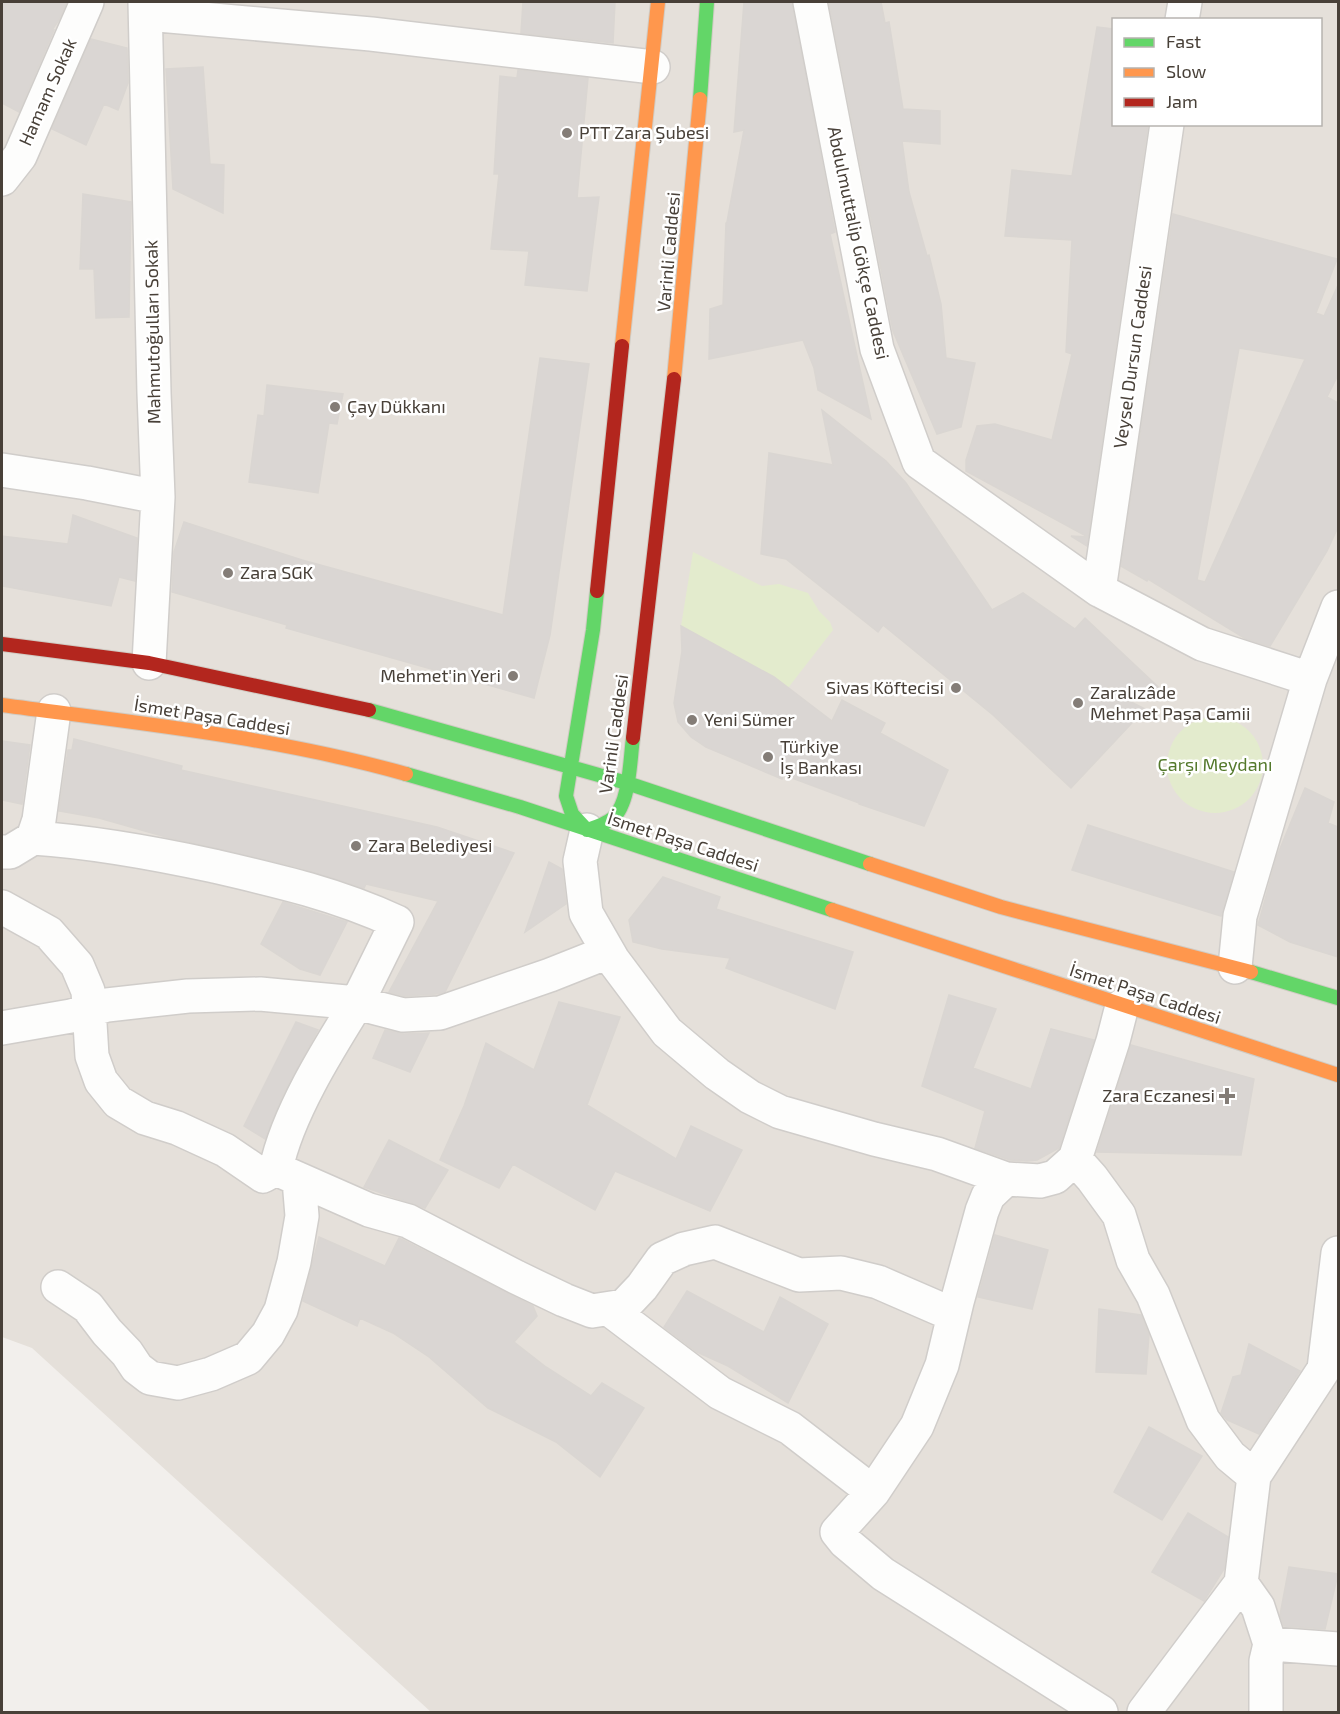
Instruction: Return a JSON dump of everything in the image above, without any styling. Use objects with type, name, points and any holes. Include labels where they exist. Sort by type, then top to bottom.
[{"type":"main road","name":"Varinli Caddesi","points":[[658,2],[593,630],[569,765],[566,795],[572,814],[587,830],[605,825],[619,813],[627,783],[672,407],[695,170],[707,2]]},
{"type":"main road","name":"İsmet Paşa Caddesi","points":[[2,644],[150,663],[387,714],[627,783],[1001,907],[1235,967],[1338,998]]},
{"type":"main road","name":"İsmet Paşa Caddesi","points":[[2,705],[223,735],[374,765],[520,807],[1338,1075]]},
{"type":"street","name":"Hamam Sokak","points":[[2,179],[20,156],[87,2]]},
{"type":"street","name":"Abdulmuttalip Gökçe Caddesi","points":[[810,2],[877,349],[919,462],[1099,590],[1202,644],[1310,679]]},
{"type":"street","points":[[1182,18],[1185,2]]},
{"type":"street","points":[[146,8],[653,67]]},
{"type":"street","name":"Mahmutoğulları Sokak","points":[[146,8],[158,497],[150,663]]},
{"type":"street","name":"Veysel Dursun Caddesi","points":[[1099,590],[1167,126]]},
{"type":"street","points":[[2,470],[158,497]]},
{"type":"street","points":[[1235,967],[1240,916],[1310,679],[1335,622]]},
{"type":"street","points":[[33,838],[39,820],[54,711]]},
{"type":"street","points":[[587,830],[580,861],[586,913],[608,952],[667,1032],[717,1074],[750,1097],[780,1112],[937,1154],[1006,1179],[1040,1181],[1055,1177],[1074,1159],[1113,1041],[1122,1006]]},
{"type":"street","points":[[2,852],[10,852],[33,838],[80,841],[170,857],[292,884],[357,904],[397,922],[357,1003],[306,1094],[281,1148],[302,1216],[294,1262],[281,1310],[268,1334],[248,1358],[211,1374],[178,1383],[150,1378],[137,1368],[88,1307],[58,1287]]},
{"type":"street","points":[[2,906],[49,933],[77,965],[88,991],[93,1056],[101,1081],[118,1102],[145,1118],[177,1128],[225,1150],[263,1176],[288,1175],[369,1210],[408,1221],[564,1300],[592,1311],[624,1306],[642,1287],[662,1259],[684,1249],[714,1242],[800,1275],[841,1273],[878,1282],[954,1314]]},
{"type":"street","points":[[2,1028],[71,1016],[107,1005],[188,996],[260,994],[357,1003],[403,1015],[440,1013],[550,975],[608,952]]},
{"type":"street","points":[[1074,1159],[1092,1178],[1119,1215],[1133,1260],[1153,1294],[1203,1420],[1230,1456],[1254,1476]]},
{"type":"street","points":[[1006,1179],[988,1196],[954,1314],[942,1365],[917,1426],[873,1492],[837,1532],[845,1542],[883,1574],[1101,1713]]},
{"type":"street","points":[[1144,1713],[1241,1583],[1254,1476],[1324,1369],[1338,1253]]},
{"type":"street","points":[[609,1309],[720,1393],[790,1428],[873,1492]]},
{"type":"street","points":[[1241,1583],[1258,1607],[1270,1644],[1266,1661],[1266,1713]]},
{"type":"street","points":[[1270,1644],[1338,1648]]},
{"type":"shaded area","points":[[2,2],[1338,2],[1338,1712],[431,1712],[32,1348],[2,1337]]},
{"type":"green space","points":[[693,552],[762,586],[779,584],[808,593],[819,611],[830,622],[833,630],[788,688],[681,626]]},
{"type":"green space","name":"Çarşı Meydanı","points":[[1215,717],[1233,721],[1249,731],[1259,747],[1263,765],[1259,783],[1249,799],[1233,809],[1215,813],[1197,809],[1181,799],[1171,783],[1167,765],[1171,747],[1181,731],[1197,721]]},
{"type":"building","points":[[2,2],[67,2],[52,30],[54,30],[19,112],[2,103]]},
{"type":"building","points":[[523,2],[615,2],[613,43],[521,33]]},
{"type":"building","points":[[744,2],[792,2],[835,232],[830,234],[871,419],[818,390],[814,368],[803,340],[709,359],[710,309],[723,305],[726,223],[744,130],[734,132]]},
{"type":"building","points":[[829,2],[881,2],[885,23],[889,22],[903,109],[940,111],[940,144],[902,141],[909,192],[927,256],[929,255],[941,304],[946,358],[975,363],[961,427],[937,434],[893,331]]},
{"type":"building","points":[[1097,27],[1112,29],[1112,126],[1148,126],[1088,537],[966,471],[966,460],[977,426],[995,424],[1052,440],[1072,354],[1066,352],[1072,240],[1005,236],[1012,170],[1072,176]]},
{"type":"building","points":[[91,39],[127,48],[128,83],[118,110],[104,104],[86,145],[52,129]]},
{"type":"building","points":[[203,67],[210,164],[224,165],[223,213],[173,189],[166,69]]},
{"type":"building","points":[[518,70],[588,78],[577,198],[599,197],[587,291],[525,285],[529,251],[491,249],[499,174],[494,174],[500,76],[517,78]]},
{"type":"building","points":[[83,194],[131,202],[129,317],[96,318],[94,269],[80,269]]},
{"type":"building","points":[[1173,214],[1337,259],[1316,313],[1324,316],[1338,285],[1338,375],[1327,397],[1338,403],[1338,527],[1327,551],[1270,646],[1246,639],[1148,579],[1147,581],[1121,566]],"holes":[[[1239,348],[1305,359],[1205,582],[1197,580]]]},
{"type":"building","points":[[540,358],[589,364],[550,635],[534,698],[286,628],[287,625],[172,592],[174,552],[184,522],[302,560],[503,615]]},
{"type":"building","points":[[267,385],[343,394],[337,424],[329,423],[318,493],[249,482],[258,415],[264,416]]},
{"type":"building","points":[[822,410],[886,461],[906,483],[992,610],[1023,593],[1075,629],[1085,618],[1170,698],[1108,686],[1107,690],[1145,709],[1071,788],[993,715],[883,625],[878,632],[786,559],[761,554],[769,453],[833,465]]},
{"type":"building","points":[[73,515],[137,538],[135,581],[119,577],[111,606],[2,586],[2,536],[68,544]]},
{"type":"building","points":[[1071,536],[1088,537],[1087,546]]},
{"type":"building","points":[[681,626],[774,677],[832,721],[842,700],[885,723],[880,733],[948,770],[924,826],[784,775],[782,779],[706,747],[691,737],[678,722],[674,703],[682,651]]},
{"type":"building","points":[[74,739],[182,766],[181,770],[437,827],[514,853],[445,992],[405,996],[389,992],[438,901],[366,884],[364,888],[289,865],[166,837],[99,818],[59,811],[68,750],[72,750]]},
{"type":"building","points":[[2,741],[30,745],[22,804],[2,800]]},
{"type":"building","points":[[1305,788],[1334,802],[1328,823],[1338,827],[1338,957],[1290,942],[1258,925],[1277,856]]},
{"type":"building","points":[[1088,825],[1234,872],[1221,916],[1072,870]]},
{"type":"building","points":[[549,862],[562,869],[566,904],[525,932]]},
{"type":"building","points":[[663,877],[720,897],[716,909],[853,952],[835,1009],[726,968],[730,958],[662,949],[633,942],[629,920]]},
{"type":"building","points":[[283,902],[347,922],[320,975],[300,969],[261,944]]},
{"type":"building","points":[[949,995],[996,1009],[973,1068],[1031,1089],[1051,1029],[1094,1040],[1059,1148],[1037,1160],[1027,1161],[1010,1160],[975,1148],[985,1111],[922,1086]]},
{"type":"building","points":[[559,1002],[620,1017],[587,1105],[676,1159],[691,1126],[742,1150],[710,1211],[615,1171],[595,1210],[513,1164],[499,1188],[440,1160],[464,1106],[486,1043],[534,1070]]},
{"type":"building","points":[[296,1022],[318,1030],[282,1097],[265,1139],[244,1126]]},
{"type":"building","points":[[385,1030],[404,1034],[429,1033],[410,1072],[373,1058]]},
{"type":"building","points":[[1131,1045],[1254,1079],[1241,1155],[1097,1152]]},
{"type":"building","points":[[389,1140],[448,1170],[425,1208],[364,1187]]},
{"type":"building","points":[[995,1235],[1048,1250],[1032,1309],[978,1297]]},
{"type":"building","points":[[319,1237],[385,1266],[399,1238],[533,1306],[537,1316],[514,1342],[546,1367],[591,1396],[602,1383],[644,1408],[600,1477],[556,1442],[488,1408],[429,1357],[393,1333],[360,1318],[357,1326],[303,1301]]},
{"type":"building","points":[[687,1291],[764,1332],[780,1297],[828,1324],[788,1403],[728,1366],[697,1352],[664,1327]]},
{"type":"building","points":[[1099,1309],[1141,1315],[1149,1335],[1146,1374],[1096,1372]]},
{"type":"building","points":[[1249,1344],[1300,1371],[1259,1434],[1227,1420],[1221,1413],[1233,1377],[1241,1375]]},
{"type":"building","points":[[1149,1427],[1202,1456],[1162,1520],[1114,1492]]},
{"type":"building","points":[[1188,1513],[1228,1537],[1224,1569],[1204,1601],[1152,1572]]},
{"type":"building","points":[[1289,1567],[1338,1574],[1325,1629],[1284,1626],[1280,1615]]},
{"type":"traffic: fast","points":[[700,99],[707,2]]},
{"type":"traffic: fast","points":[[597,591],[593,630],[566,796],[572,814],[587,830],[607,822],[619,811],[626,792],[633,738]]},
{"type":"traffic: fast","points":[[369,710],[627,783],[870,864]]},
{"type":"traffic: fast","points":[[406,774],[520,807],[832,910]]},
{"type":"traffic: fast","points":[[1251,972],[1338,998]]},
{"type":"traffic: slow","points":[[622,346],[658,2]]},
{"type":"traffic: slow","points":[[674,379],[700,99]]},
{"type":"traffic: slow","points":[[2,705],[206,732],[307,750],[406,774]]},
{"type":"traffic: slow","points":[[870,864],[1001,907],[1251,972]]},
{"type":"traffic: slow","points":[[832,910],[1338,1075]]},
{"type":"traffic: jam","points":[[597,591],[622,346]]},
{"type":"traffic: jam","points":[[633,738],[674,379]]},
{"type":"traffic: jam","points":[[2,644],[149,663],[369,710]]},
{"type":"place","name":"PTT Zara Şubesi","points":[[567,133]]},
{"type":"place","name":"Çay Dükkanı","points":[[335,407]]},
{"type":"place","name":"Zara SGK","points":[[228,573]]},
{"type":"place","name":"Mehmet'in Yeri","points":[[513,676]]},
{"type":"place","name":"Sivas Köftecisi","points":[[956,688]]},
{"type":"place","name":"Zaralızâde Mehmet Paşa Camii","points":[[1078,703]]},
{"type":"place","name":"Yeni Sümer","points":[[692,720]]},
{"type":"place","name":"Türkiye İş Bankası","points":[[768,757]]},
{"type":"place","name":"Zara Belediyesi","points":[[356,846]]},
{"type":"place","name":"Zara Eczanesi","points":[[1227,1096]]}]
